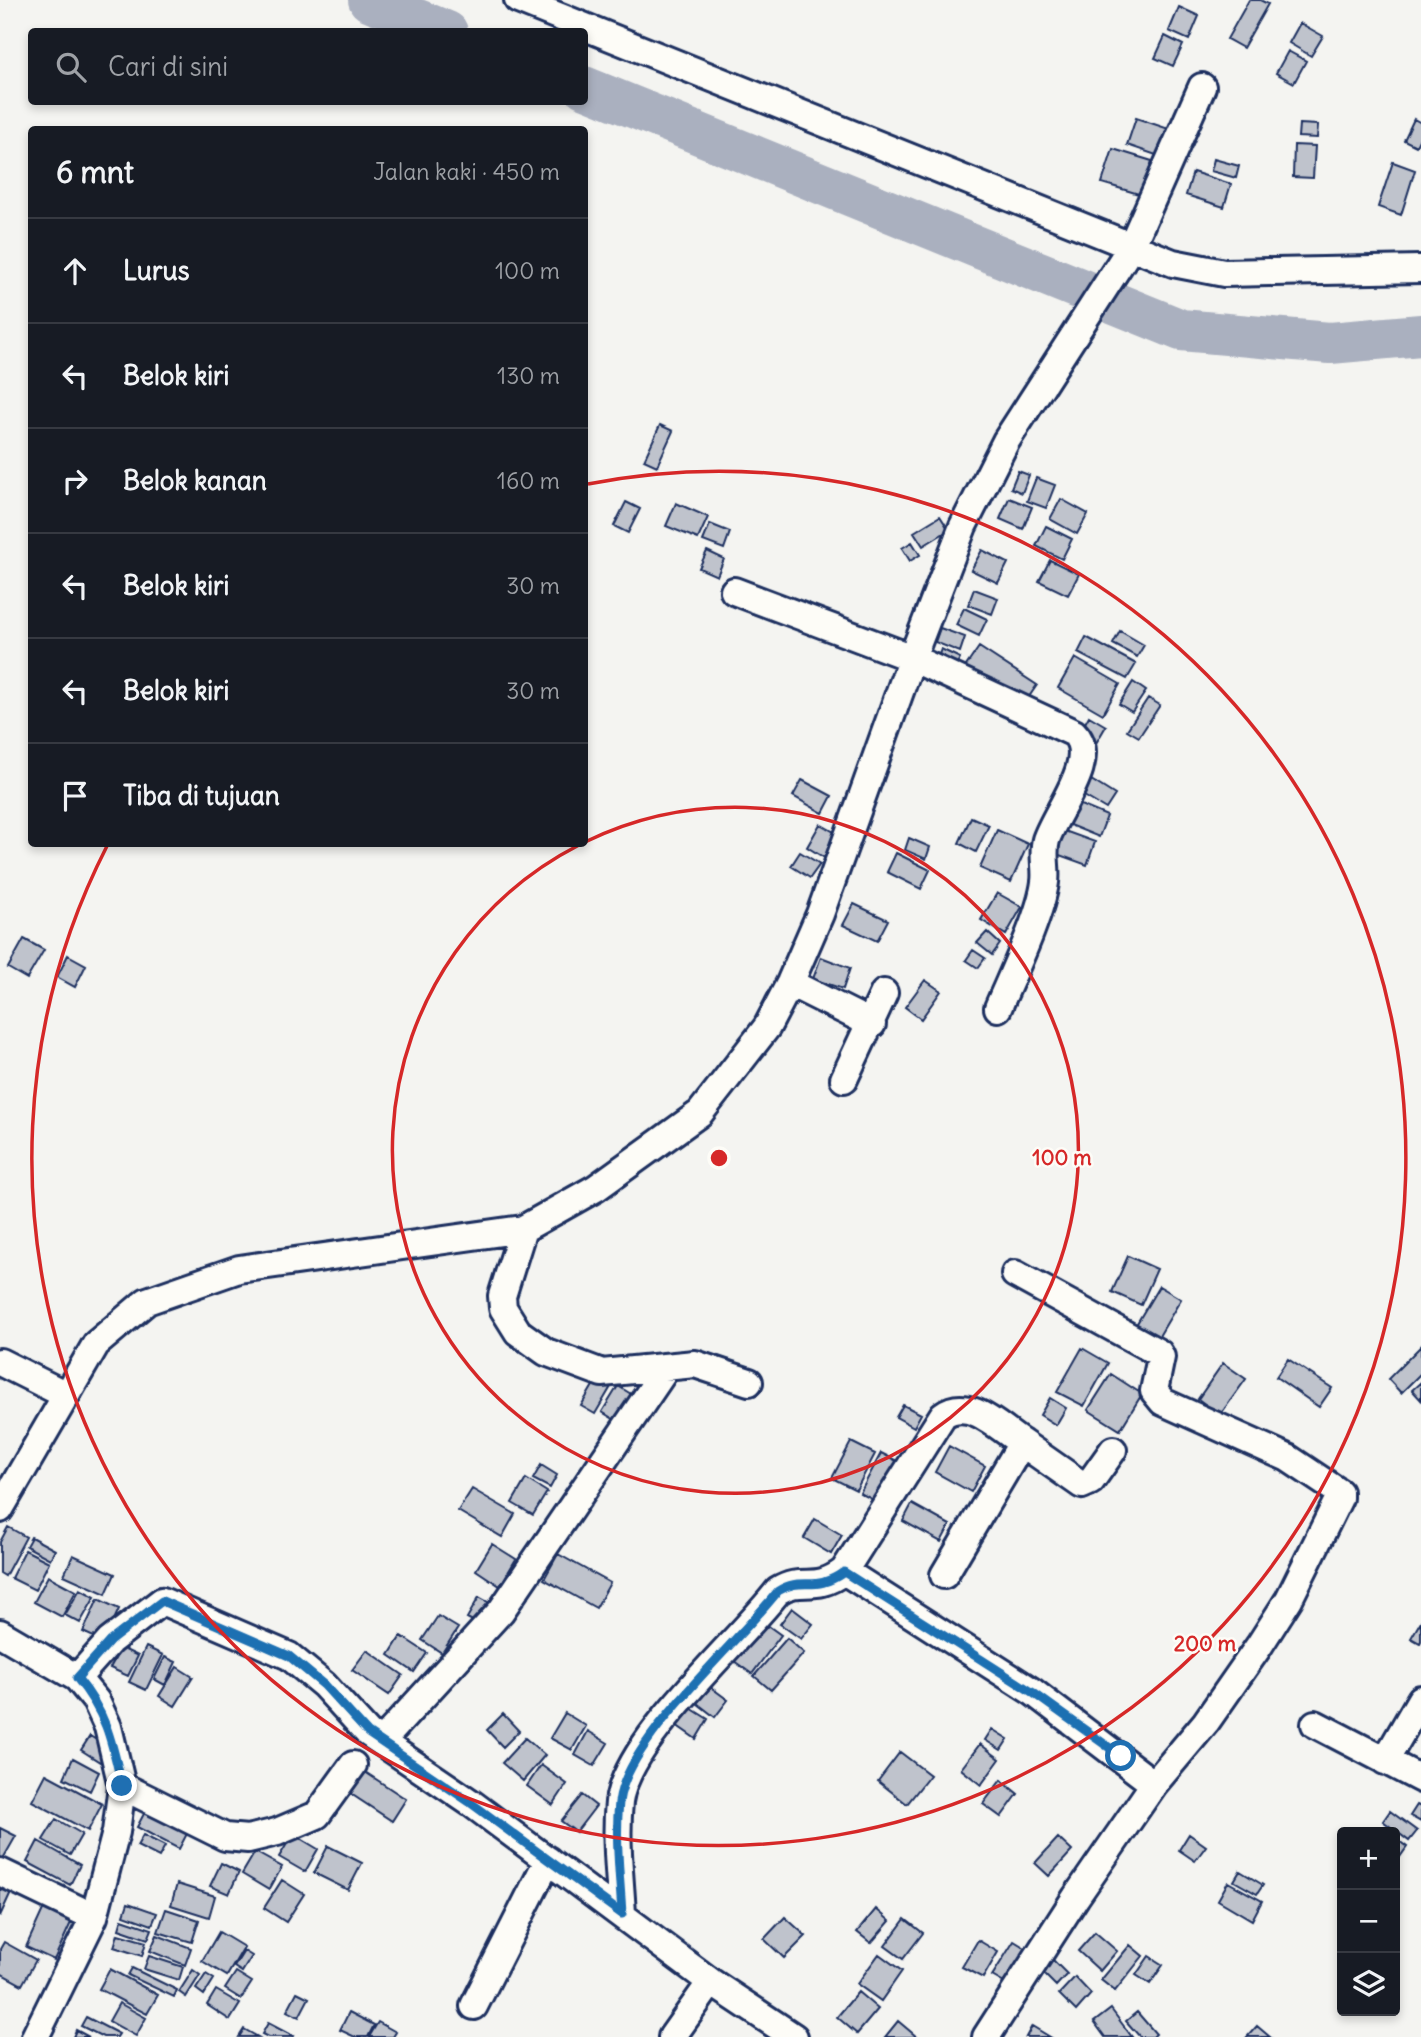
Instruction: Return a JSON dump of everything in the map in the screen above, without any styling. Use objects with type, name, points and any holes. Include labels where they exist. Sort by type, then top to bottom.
[{"type":"street","points":[[518,0],[587,28]]},
{"type":"street","points":[[588,29],[1129,249],[1173,263],[1224,273],[1421,269]]},
{"type":"street","points":[[0,1509],[96,1344],[148,1301],[239,1269],[523,1228],[596,1188],[700,1113],[767,1027],[789,983],[820,914],[912,658],[963,526],[1006,442],[1129,249],[1202,88]]},
{"type":"street","points":[[734,591],[912,658],[1074,733],[1083,742],[1084,748],[1075,779],[1046,841],[1045,883],[999,1008]]},
{"type":"street","points":[[789,983],[872,1024]]},
{"type":"street","points":[[844,1079],[872,1024],[884,993]]},
{"type":"street","points":[[523,1228],[502,1296],[503,1308],[518,1332],[546,1352],[603,1373],[695,1364],[749,1382]]},
{"type":"street","points":[[986,2037],[1076,1897],[1154,1784],[1206,1722],[1282,1611],[1324,1529],[1339,1492],[1288,1458],[1163,1402],[1154,1391],[1161,1357],[1159,1353],[1015,1274]]},
{"type":"street","points":[[0,1362],[66,1395]]},
{"type":"street","points":[[381,1742],[501,1611],[667,1367]]},
{"type":"street","points":[[622,1914],[619,1801],[624,1781],[645,1741],[778,1591],[795,1583],[815,1586],[828,1583],[844,1572],[943,1415],[960,1407],[970,1409],[1082,1485],[1091,1481],[1113,1450]]},
{"type":"street","points":[[944,1575],[1022,1443]]},
{"type":"street","points":[[844,1572],[1032,1692],[1154,1784]]},
{"type":"street","points":[[77,1678],[110,1641],[162,1601],[289,1656],[381,1742],[548,1860],[711,1982],[794,2037]]},
{"type":"street","points":[[0,1633],[77,1678],[96,1701],[108,1727],[122,1786],[116,1832],[94,1917],[35,2037]]},
{"type":"street","points":[[1385,1761],[1421,1699]]},
{"type":"street","points":[[1315,1724],[1421,1779]]},
{"type":"street","points":[[122,1786],[225,1837],[248,1839],[277,1832],[317,1815],[354,1765]]},
{"type":"street","points":[[474,2006],[548,1860]]},
{"type":"street","points":[[0,1872],[94,1917]]},
{"type":"street","points":[[672,2037],[711,1982]]},
{"type":"building","points":[[1249,0],[1260,0],[1268,4],[1243,48],[1227,39]]},
{"type":"building","points":[[1179,7],[1199,16],[1189,40],[1169,31]]},
{"type":"building","points":[[1300,23],[1323,36],[1311,56],[1289,43]]},
{"type":"building","points":[[1165,36],[1183,45],[1173,66],[1155,58]]},
{"type":"building","points":[[1288,51],[1306,61],[1294,83],[1276,73]]},
{"type":"building","points":[[1136,118],[1169,129],[1159,156],[1127,145]]},
{"type":"building","points":[[1414,119],[1421,123],[1421,136],[1416,146],[1404,140]]},
{"type":"building","points":[[1299,124],[1318,125],[1317,138],[1298,137]]},
{"type":"building","points":[[1294,145],[1315,146],[1313,178],[1293,177]]},
{"type":"building","points":[[1113,149],[1152,161],[1142,195],[1102,183]]},
{"type":"building","points":[[1214,159],[1239,166],[1236,178],[1211,171]]},
{"type":"building","points":[[1393,162],[1415,170],[1401,215],[1378,207]]},
{"type":"building","points":[[1193,172],[1231,184],[1224,207],[1186,195]]},
{"type":"building","points":[[660,425],[673,431],[657,466],[644,460]]},
{"type":"building","points":[[1018,471],[1029,475],[1022,493],[1011,488]]},
{"type":"building","points":[[1036,478],[1055,485],[1046,508],[1027,501]]},
{"type":"building","points":[[1009,498],[1032,507],[1023,529],[1000,519]]},
{"type":"building","points":[[1061,499],[1088,514],[1077,534],[1050,519]]},
{"type":"building","points":[[626,502],[640,509],[628,533],[614,526]]},
{"type":"building","points":[[676,503],[708,517],[698,539],[666,526]]},
{"type":"building","points":[[940,516],[949,530],[923,546],[914,532]]},
{"type":"building","points":[[710,524],[730,532],[724,549],[703,541]]},
{"type":"building","points":[[1046,526],[1072,539],[1062,559],[1036,546]]},
{"type":"building","points":[[912,542],[920,555],[910,561],[902,548]]},
{"type":"building","points":[[982,550],[1008,563],[998,583],[971,570]]},
{"type":"building","points":[[707,551],[724,559],[717,576],[699,568]]},
{"type":"building","points":[[1050,560],[1079,574],[1068,595],[1039,581]]},
{"type":"building","points":[[974,589],[998,598],[992,614],[968,605]]},
{"type":"building","points":[[964,608],[987,619],[979,636],[956,625]]},
{"type":"building","points":[[940,628],[965,637],[960,652],[935,642]]},
{"type":"building","points":[[1120,631],[1144,645],[1137,657],[1113,644]]},
{"type":"building","points":[[1086,637],[1136,664],[1127,679],[1078,653]]},
{"type":"building","points":[[979,647],[1037,685],[1022,707],[964,669]]},
{"type":"building","points":[[941,649],[960,658],[955,668],[937,660]]},
{"type":"building","points":[[1075,658],[1120,684],[1103,714],[1058,688]]},
{"type":"building","points":[[1133,682],[1146,691],[1132,712],[1119,704]]},
{"type":"building","points":[[1148,698],[1160,705],[1139,737],[1127,730]]},
{"type":"building","points":[[1089,716],[1106,726],[1095,745],[1078,736]]},
{"type":"building","points":[[1088,778],[1115,795],[1106,809],[1079,793]]},
{"type":"building","points":[[802,780],[832,796],[823,813],[793,796]]},
{"type":"building","points":[[1071,801],[1107,816],[1099,837],[1062,822]]},
{"type":"building","points":[[971,817],[989,825],[976,852],[959,843]]},
{"type":"building","points":[[820,824],[841,836],[828,860],[807,847]]},
{"type":"building","points":[[1059,829],[1095,842],[1087,865],[1051,852]]},
{"type":"building","points":[[997,830],[1028,844],[1011,882],[980,868]]},
{"type":"building","points":[[909,838],[930,847],[926,859],[905,850]]},
{"type":"building","points":[[800,852],[820,864],[810,878],[791,866]]},
{"type":"building","points":[[896,853],[930,870],[921,889],[887,872]]},
{"type":"building","points":[[997,893],[1022,907],[1006,935],[981,920]]},
{"type":"building","points":[[854,904],[888,920],[877,941],[843,925]]},
{"type":"building","points":[[987,932],[1000,944],[992,955],[977,943]]},
{"type":"building","points":[[24,939],[44,950],[27,979],[8,968]]},
{"type":"building","points":[[973,950],[985,958],[978,968],[966,960]]},
{"type":"building","points":[[68,955],[86,965],[75,987],[57,977]]},
{"type":"building","points":[[821,957],[850,968],[843,989],[813,979]]},
{"type":"building","points":[[925,980],[941,991],[921,1019],[905,1007]]},
{"type":"building","points":[[1128,1256],[1157,1269],[1141,1305],[1112,1292]]},
{"type":"building","points":[[1159,1286],[1181,1299],[1155,1343],[1133,1330]]},
{"type":"building","points":[[1421,1346],[1421,1373],[1401,1393],[1388,1379]]},
{"type":"building","points":[[1082,1348],[1108,1363],[1084,1406],[1057,1392]]},
{"type":"building","points":[[1288,1359],[1332,1388],[1319,1407],[1276,1377]]},
{"type":"building","points":[[1223,1363],[1246,1379],[1220,1415],[1198,1399]]},
{"type":"building","points":[[1111,1374],[1142,1394],[1120,1430],[1088,1410]]},
{"type":"building","points":[[598,1377],[612,1385],[595,1414],[581,1406]]},
{"type":"building","points":[[1421,1382],[1421,1400],[1412,1390]]},
{"type":"building","points":[[618,1386],[636,1397],[620,1423],[602,1412]]},
{"type":"building","points":[[1050,1398],[1066,1408],[1056,1425],[1040,1415]]},
{"type":"building","points":[[903,1405],[921,1414],[914,1427],[896,1417]]},
{"type":"building","points":[[851,1442],[875,1454],[856,1490],[832,1478]]},
{"type":"building","points":[[949,1446],[985,1466],[971,1492],[935,1472]]},
{"type":"building","points":[[881,1453],[901,1463],[879,1503],[860,1493]]},
{"type":"building","points":[[541,1465],[557,1475],[550,1488],[533,1479]]},
{"type":"building","points":[[526,1479],[547,1492],[533,1515],[512,1503]]},
{"type":"building","points":[[472,1489],[515,1514],[502,1537],[458,1511]]},
{"type":"building","points":[[912,1504],[950,1525],[941,1542],[903,1521]]},
{"type":"building","points":[[815,1519],[842,1535],[831,1554],[804,1538]]},
{"type":"building","points":[[8,1527],[26,1537],[5,1576],[0,1573],[0,1542]]},
{"type":"building","points":[[31,1537],[55,1550],[50,1559],[26,1546]]},
{"type":"building","points":[[492,1544],[516,1559],[500,1586],[476,1570]]},
{"type":"building","points":[[25,1550],[49,1562],[35,1590],[11,1578]]},
{"type":"building","points":[[558,1554],[610,1583],[596,1608],[544,1579]]},
{"type":"building","points":[[73,1555],[115,1574],[106,1594],[64,1575]]},
{"type":"building","points":[[48,1576],[76,1591],[62,1617],[34,1602]]},
{"type":"building","points":[[80,1589],[95,1597],[80,1623],[65,1615]]},
{"type":"building","points":[[479,1597],[493,1605],[482,1626],[467,1618]]},
{"type":"building","points":[[98,1599],[119,1609],[104,1642],[83,1632]]},
{"type":"building","points":[[792,1608],[813,1624],[801,1639],[780,1624]]},
{"type":"building","points":[[438,1616],[458,1628],[442,1653],[422,1640]]},
{"type":"building","points":[[1421,1621],[1421,1641],[1420,1643],[1411,1638]]},
{"type":"building","points":[[763,1622],[781,1635],[752,1674],[734,1661]]},
{"type":"building","points":[[401,1636],[427,1653],[414,1672],[389,1655]]},
{"type":"building","points":[[787,1638],[804,1653],[771,1690],[754,1676]]},
{"type":"building","points":[[146,1647],[163,1655],[146,1690],[129,1682]]},
{"type":"building","points":[[121,1648],[138,1656],[128,1676],[110,1668]]},
{"type":"building","points":[[367,1650],[403,1675],[389,1695],[352,1670]]},
{"type":"building","points":[[165,1657],[176,1662],[165,1685],[154,1679]]},
{"type":"building","points":[[177,1667],[193,1677],[175,1706],[159,1696]]},
{"type":"building","points":[[705,1683],[728,1700],[715,1717],[693,1700]]},
{"type":"building","points":[[689,1707],[708,1719],[696,1739],[676,1725]]},
{"type":"building","points":[[565,1713],[586,1726],[572,1750],[550,1738]]},
{"type":"building","points":[[503,1714],[519,1731],[503,1747],[487,1730]]},
{"type":"building","points":[[992,1729],[1008,1739],[1001,1750],[985,1740]]},
{"type":"building","points":[[588,1731],[608,1743],[594,1766],[575,1755]]},
{"type":"building","points":[[90,1736],[109,1748],[100,1762],[81,1750]]},
{"type":"building","points":[[525,1738],[545,1755],[523,1781],[502,1763]]},
{"type":"building","points":[[980,1744],[1000,1759],[981,1785],[961,1769]]},
{"type":"building","points":[[900,1752],[930,1775],[907,1804],[878,1781]]},
{"type":"building","points":[[73,1758],[99,1772],[90,1791],[64,1778]]},
{"type":"building","points":[[541,1765],[567,1784],[553,1805],[527,1786]]},
{"type":"building","points":[[362,1770],[406,1799],[392,1821],[348,1792]]},
{"type":"building","points":[[46,1774],[102,1804],[88,1831],[32,1801]]},
{"type":"building","points":[[1001,1780],[1018,1794],[1001,1817],[983,1804]]},
{"type":"building","points":[[582,1795],[596,1806],[576,1832],[561,1821]]},
{"type":"building","points":[[1417,1805],[1421,1807],[1421,1822],[1410,1816]]},
{"type":"building","points":[[148,1806],[190,1828],[179,1849],[137,1827]]},
{"type":"building","points":[[1390,1811],[1417,1831],[1409,1841],[1400,1834],[1400,1827],[1391,1827],[1383,1821]]},
{"type":"building","points":[[56,1819],[82,1834],[70,1855],[43,1840]]},
{"type":"building","points":[[0,1828],[16,1836],[0,1864]]},
{"type":"building","points":[[293,1834],[318,1849],[305,1872],[279,1857]]},
{"type":"building","points":[[1189,1834],[1206,1846],[1195,1861],[1179,1850]]},
{"type":"building","points":[[143,1835],[165,1846],[159,1857],[137,1846]]},
{"type":"building","points":[[1058,1838],[1072,1851],[1049,1876],[1035,1863]]},
{"type":"building","points":[[38,1841],[80,1865],[70,1885],[27,1862]]},
{"type":"building","points":[[1400,1842],[1407,1847],[1400,1857]]},
{"type":"building","points":[[328,1846],[362,1863],[348,1890],[314,1873]]},
{"type":"building","points":[[255,1852],[282,1867],[269,1890],[242,1874]]},
{"type":"building","points":[[221,1863],[239,1872],[229,1894],[210,1886]]},
{"type":"building","points":[[1240,1871],[1263,1885],[1257,1894],[1234,1881]]},
{"type":"building","points":[[282,1880],[304,1894],[286,1922],[264,1908]]},
{"type":"building","points":[[1228,1882],[1262,1901],[1252,1920],[1218,1900]]},
{"type":"building","points":[[177,1884],[215,1896],[209,1917],[171,1905]]},
{"type":"building","points":[[0,1888],[11,1892],[0,1916]]},
{"type":"building","points":[[46,1903],[74,1916],[54,1960],[26,1947]]},
{"type":"building","points":[[128,1903],[157,1913],[152,1925],[124,1915]]},
{"type":"building","points":[[166,1909],[199,1920],[192,1942],[158,1932]]},
{"type":"building","points":[[876,1909],[890,1921],[871,1943],[857,1932]]},
{"type":"building","points":[[785,1917],[806,1936],[784,1958],[764,1939]]},
{"type":"building","points":[[122,1919],[152,1929],[148,1939],[119,1929]]},
{"type":"building","points":[[905,1919],[923,1933],[903,1959],[885,1946]]},
{"type":"building","points":[[219,1932],[244,1947],[227,1976],[202,1961]]},
{"type":"building","points":[[1095,1932],[1117,1951],[1100,1971],[1078,1951]]},
{"type":"building","points":[[118,1934],[146,1942],[142,1956],[114,1947]]},
{"type":"building","points":[[157,1935],[191,1948],[185,1965],[150,1951]]},
{"type":"building","points":[[978,1940],[998,1952],[983,1978],[962,1967]]},
{"type":"building","points":[[1014,1941],[1032,1952],[1011,1987],[992,1976]]},
{"type":"building","points":[[4,1942],[36,1960],[22,1985],[0,1973],[0,1949]]},
{"type":"building","points":[[1130,1945],[1143,1956],[1115,1991],[1101,1980]]},
{"type":"building","points":[[244,1951],[252,1956],[242,1972],[234,1967]]},
{"type":"building","points":[[879,1954],[902,1971],[881,2001],[857,1984]]},
{"type":"building","points":[[149,1956],[183,1967],[179,1980],[144,1969]]},
{"type":"building","points":[[1149,1956],[1163,1965],[1150,1984],[1136,1975]]},
{"type":"building","points":[[1051,1958],[1067,1974],[1056,1986],[1039,1969]]},
{"type":"building","points":[[132,1968],[177,1990],[174,1997],[128,1975]]},
{"type":"building","points":[[110,1969],[158,1995],[147,2014],[99,1989]]},
{"type":"building","points":[[193,1970],[200,1975],[186,1997],[179,1992]]},
{"type":"building","points":[[236,1972],[252,1982],[241,1999],[225,1989]]},
{"type":"building","points":[[206,1974],[214,1979],[204,1995],[196,1989]]},
{"type":"building","points":[[1075,1977],[1091,1994],[1076,2011],[1059,1994]]},
{"type":"building","points":[[216,1990],[240,2004],[230,2020],[207,2005]]},
{"type":"building","points":[[297,1992],[309,1998],[299,2017],[287,2011]]},
{"type":"building","points":[[858,1992],[878,2009],[857,2034],[837,2017]]},
{"type":"building","points":[[119,2003],[146,2018],[136,2036],[109,2021]]},
{"type":"building","points":[[1111,2009],[1132,2037],[1105,2037],[1094,2022]]},
{"type":"building","points":[[349,2012],[374,2025],[368,2037],[355,2037],[340,2030]]},
{"type":"building","points":[[1137,2012],[1156,2034],[1153,2037],[1140,2037],[1126,2021]]},
{"type":"building","points":[[86,2017],[119,2034],[117,2037],[103,2037],[81,2026]]},
{"type":"building","points":[[898,2021],[917,2037],[885,2037]]},
{"type":"building","points":[[378,2022],[396,2032],[393,2037],[369,2037]]},
{"type":"building","points":[[268,2023],[293,2036],[268,2037],[262,2034]]},
{"type":"building","points":[[1032,2026],[1050,2037],[1026,2037]]},
{"type":"building","points":[[1257,2026],[1270,2037],[1247,2037]]},
{"type":"building","points":[[244,2029],[258,2037],[239,2037]]},
{"type":"building","points":[[76,2030],[89,2037],[73,2037]]},
{"type":"waterway","points":[[369,0],[437,28]]},
{"type":"waterway","points":[[588,89],[1181,330],[1330,343],[1421,335]]},
{"type":"route","points":[[122,1786],[108,1727],[96,1701],[77,1678],[110,1641],[162,1601],[289,1656],[324,1685],[368,1733],[471,1803],[622,1914],[619,1801],[624,1781],[645,1741],[778,1591],[795,1583],[815,1586],[828,1583],[844,1572],[1032,1692],[1121,1756]]}]
